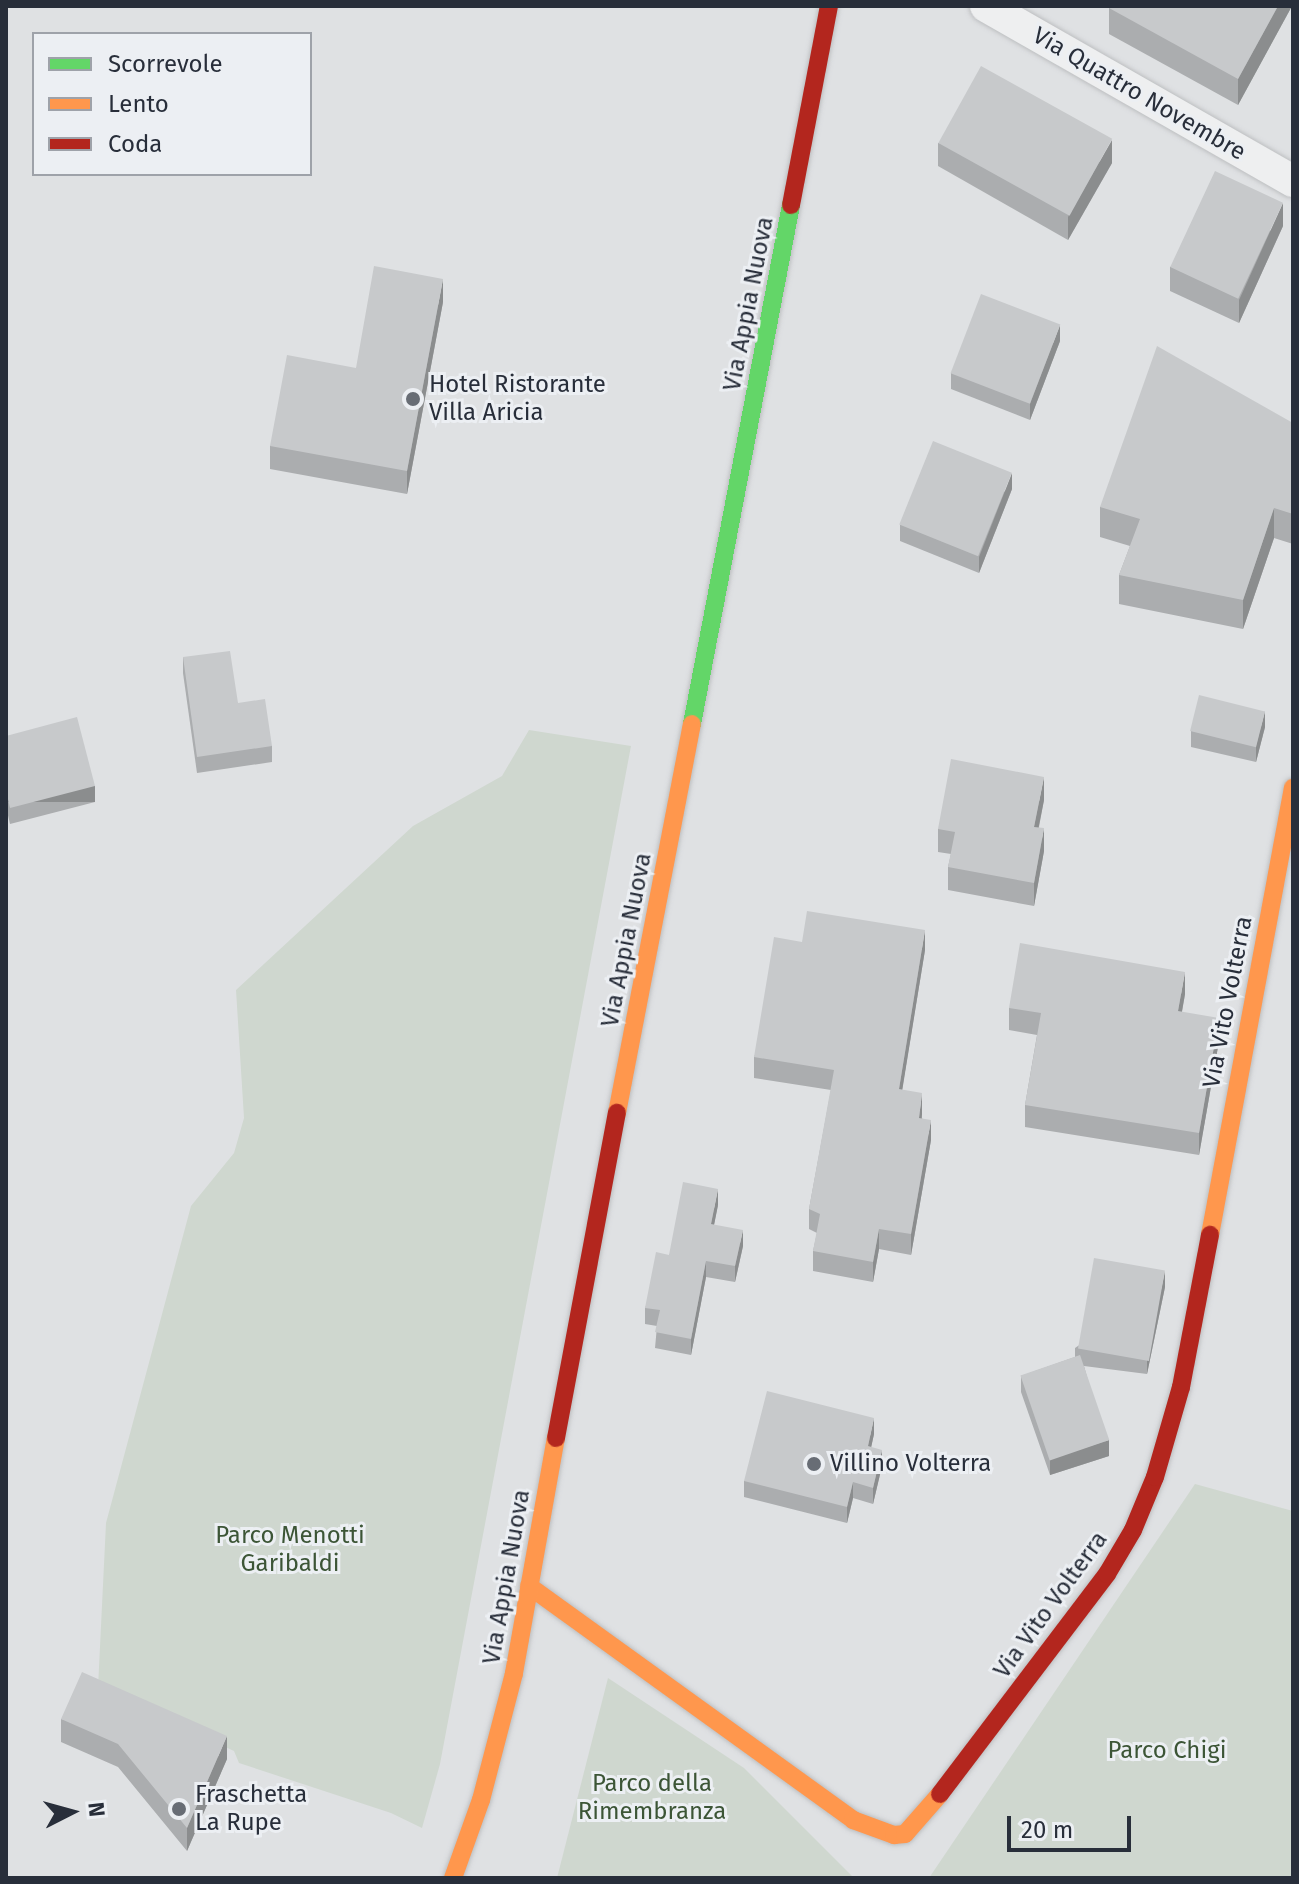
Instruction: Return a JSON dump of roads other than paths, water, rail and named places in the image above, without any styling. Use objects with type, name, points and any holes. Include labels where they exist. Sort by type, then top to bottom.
[{"type":"main road","name":"Via Appia Nuova","points":[[453,1878],[481,1800],[499,1736],[829,6]]},
{"type":"main road","name":"Via Vito Volterra","points":[[529,1586],[853,1820],[894,1835],[905,1834],[918,1823],[1100,1584],[1133,1530],[1155,1477],[1181,1387],[1293,788]]},
{"type":"street","name":"Via Quattro Novembre","points":[[986,6],[1293,181]]},
{"type":"place","name":"Hotel Ristorante Villa Aricia","points":[[413,399]]},
{"type":"place","name":"Villino Volterra","points":[[814,1464]]},
{"type":"place","name":"Fraschetta La Rupe","points":[[179,1809]]},
{"type":"park label","name":"Parco Menotti Garibaldi","points":[[290,1550]]},
{"type":"park label","name":"Parco Chigi","points":[[1167,1751]]},
{"type":"park label","name":"Parco della Rimembranza","points":[[652,1798]]}]
